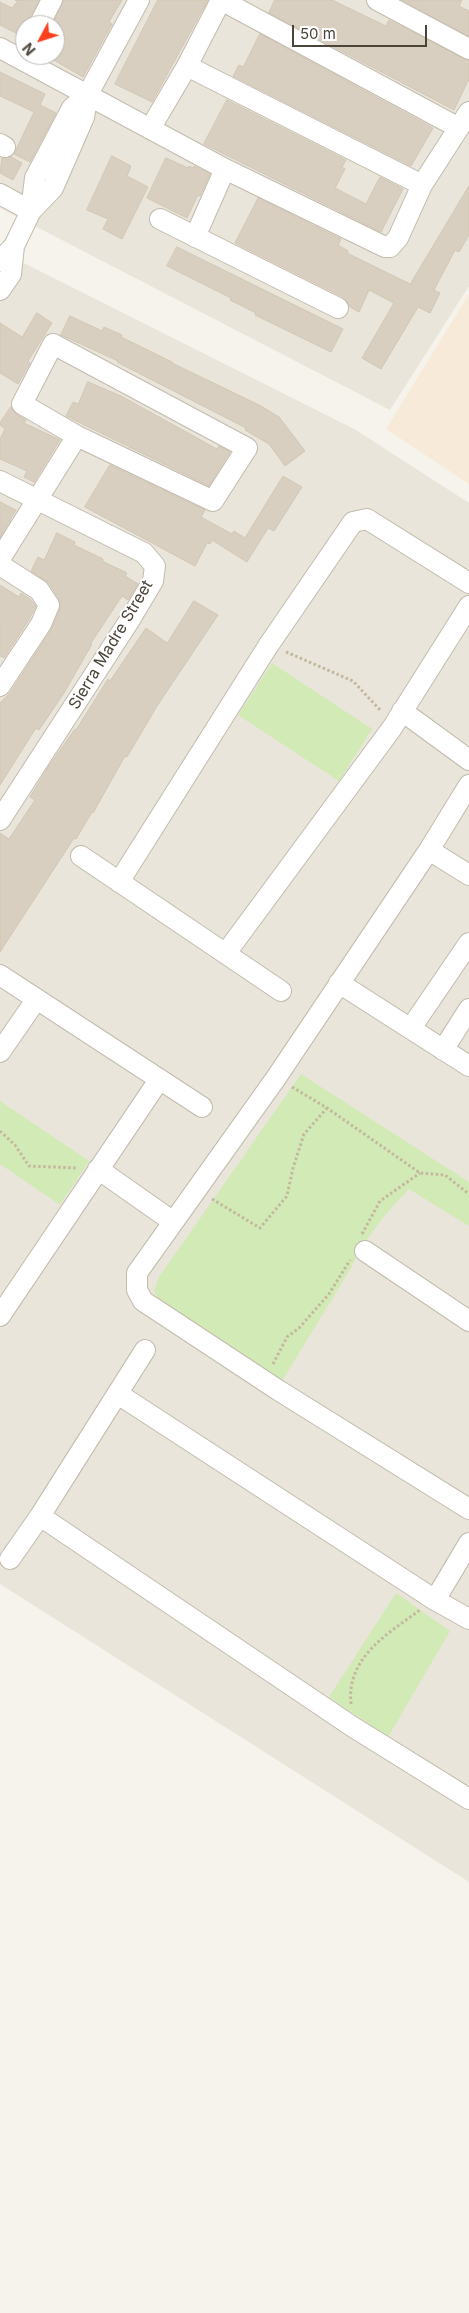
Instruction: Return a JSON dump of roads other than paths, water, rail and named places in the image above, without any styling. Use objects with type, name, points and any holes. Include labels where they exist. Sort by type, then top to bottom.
[{"type":"street","points":[[44,15],[52,0]]},
{"type":"street","points":[[0,261],[14,246],[31,211],[53,188],[84,117],[88,94],[139,0]]},
{"type":"street","points":[[41,65],[88,94],[150,129],[225,169],[390,247],[398,238],[422,184],[464,120],[221,0],[187,66],[150,129]]},
{"type":"street","points":[[377,0],[469,49]]},
{"type":"street","points":[[0,48],[15,52]]},
{"type":"street","points":[[187,66],[422,184]]},
{"type":"street","points":[[31,211],[35,178],[72,108],[88,94]]},
{"type":"street","points":[[195,236],[225,169]]},
{"type":"street","points":[[0,194],[31,211]]},
{"type":"street","points":[[160,219],[338,308]]},
{"type":"street","points":[[0,290],[11,274],[14,246]]},
{"type":"street","points":[[53,344],[247,448],[214,500],[77,436],[22,404],[53,344]]},
{"type":"street","points":[[0,559],[77,436]]},
{"type":"street","name":"Sierra Madre Street","points":[[0,481],[144,553],[155,566],[153,581],[0,820]]},
{"type":"street","points":[[119,882],[268,646],[353,522],[367,519],[469,583]]},
{"type":"street","points":[[0,565],[40,590],[49,605],[41,624],[0,686]]},
{"type":"street","points":[[226,953],[397,719],[469,606]]},
{"type":"street","points":[[397,719],[469,760]]},
{"type":"street","points":[[469,785],[429,850],[276,1078],[172,1221],[137,1273],[137,1290],[143,1301],[265,1381],[469,1509]]},
{"type":"street","points":[[429,850],[469,875]]},
{"type":"street","points":[[81,856],[281,991]]},
{"type":"street","points":[[412,1028],[469,943]]},
{"type":"street","points":[[0,975],[202,1107]]},
{"type":"street","points":[[339,983],[469,1066]]},
{"type":"street","points":[[0,1052],[36,1000]]},
{"type":"street","points":[[443,1050],[469,1009]]},
{"type":"street","points":[[0,1316],[159,1080]]},
{"type":"street","points":[[98,1168],[172,1221]]},
{"type":"street","points":[[359,1247],[469,1321]]},
{"type":"street","points":[[10,1559],[40,1516],[144,1350]]},
{"type":"street","points":[[118,1394],[435,1600],[469,1619]]},
{"type":"street","points":[[40,1516],[353,1727],[469,1799]]},
{"type":"street","points":[[435,1600],[469,1543]]}]
